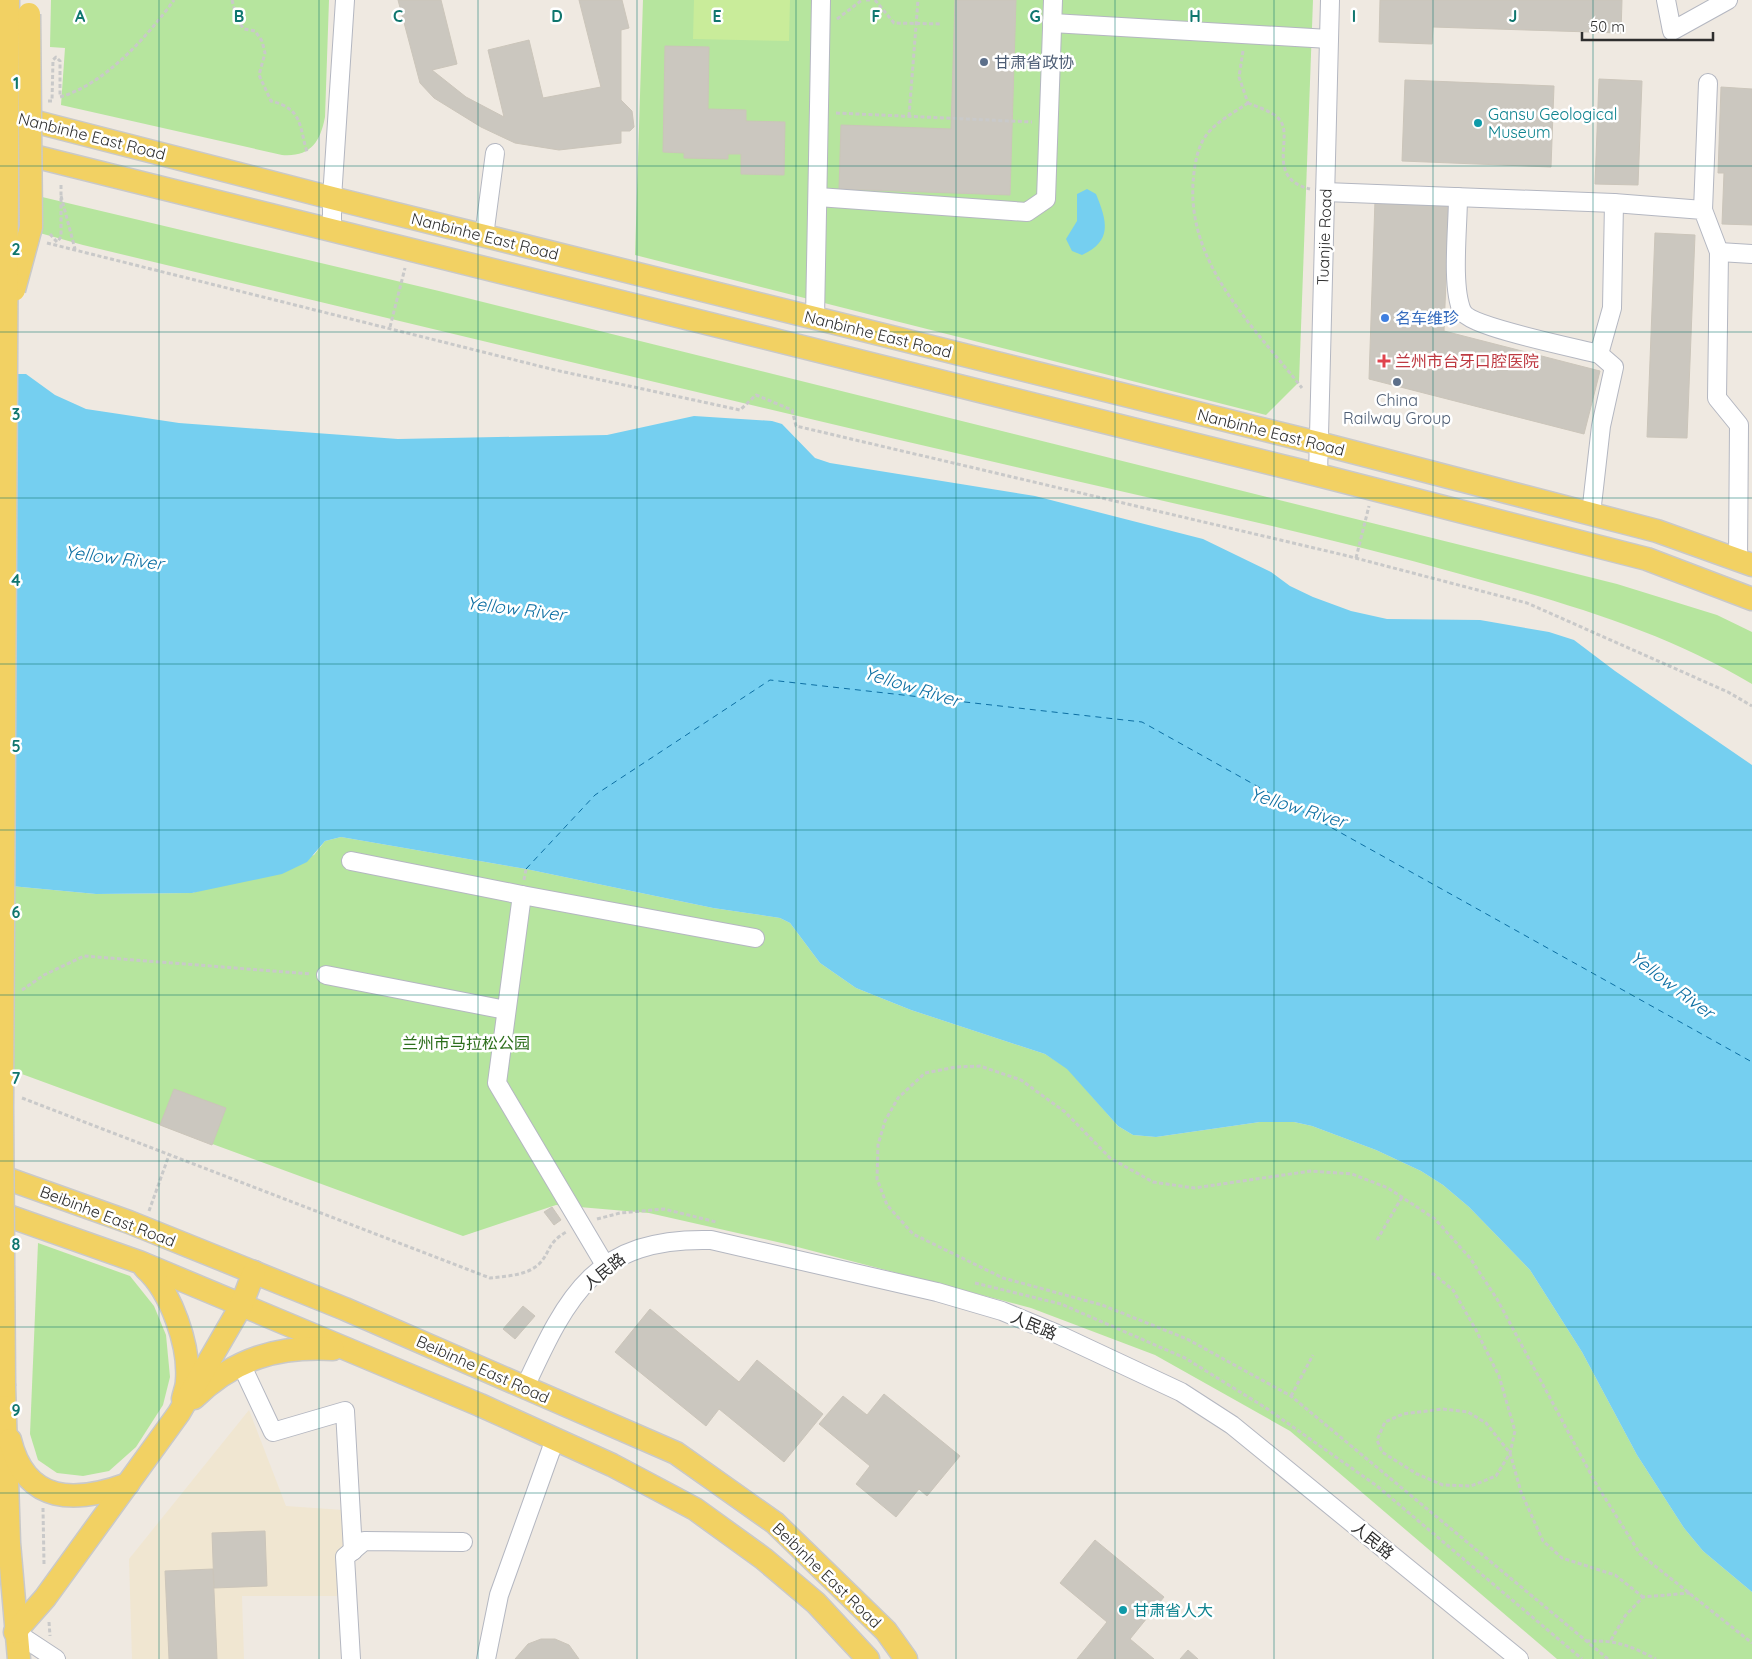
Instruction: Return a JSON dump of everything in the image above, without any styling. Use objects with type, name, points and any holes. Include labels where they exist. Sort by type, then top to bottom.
[{"type":"main road","points":[[8,0],[2,1097],[4,1396],[9,1543],[19,1659]]},
{"type":"main road","points":[[6,322],[31,227],[29,7]]},
{"type":"main road","name":"Nanbinhe East Road","points":[[0,112],[332,198],[1318,443],[1657,531],[1745,563]]},
{"type":"main road","name":"Nanbinhe East Road","points":[[0,148],[1318,474],[1647,559],[1752,598]]},
{"type":"main road","name":"Beibinhe East Road","points":[[0,1176],[144,1228],[345,1309],[676,1454],[775,1522],[886,1631],[906,1659]]},
{"type":"main road","name":"Beibinhe East Road","points":[[0,1214],[139,1262],[480,1405],[654,1487],[695,1509],[764,1559],[816,1603],[868,1659]]},
{"type":"main road","points":[[139,1262],[158,1279],[171,1305],[183,1343],[187,1380],[180,1413]]},
{"type":"main road","points":[[16,1632],[45,1598],[180,1413],[241,1306],[254,1272]]},
{"type":"main road","points":[[180,1413],[225,1372],[251,1359],[290,1349],[346,1350]]},
{"type":"main road","points":[[4,1396],[12,1450],[30,1479],[58,1495],[73,1497],[104,1493],[128,1484]]},
{"type":"street","points":[[332,231],[332,198],[345,0]]},
{"type":"street","points":[[815,318],[821,0]]},
{"type":"street","points":[[818,198],[1027,212],[1046,199],[1053,0]]},
{"type":"street","name":"Tuanjie Road","points":[[1318,474],[1330,0]]},
{"type":"street","points":[[1666,0],[1672,31],[1728,0]]},
{"type":"street","points":[[1052,23],[1329,39]]},
{"type":"street","points":[[1708,82],[1703,210],[1719,252],[1717,398],[1746,423],[1745,563]]},
{"type":"street","points":[[484,236],[495,154]]},
{"type":"street","points":[[1325,192],[1614,203],[1703,210]]},
{"type":"street","points":[[1458,198],[1456,295],[1463,314],[1483,325],[1599,354],[1614,367],[1602,426],[1591,514]]},
{"type":"street","points":[[1599,354],[1612,308],[1614,203]]},
{"type":"street","points":[[1719,252],[1752,254]]},
{"type":"street","points":[[351,861],[755,938]]},
{"type":"street","points":[[522,895],[497,1083],[605,1266]]},
{"type":"street","points":[[326,976],[506,1010]]},
{"type":"street","name":"人民路","points":[[524,1387],[549,1336],[567,1305],[585,1283],[605,1266],[630,1250],[657,1243],[683,1240],[711,1240],[937,1292],[1002,1312],[1055,1333],[1181,1392],[1232,1425],[1519,1659]]},
{"type":"street","points":[[242,1364],[273,1432],[344,1411],[353,1551]]},
{"type":"street","points":[[486,1659],[499,1595],[555,1439]]},
{"type":"street","points":[[351,1659],[345,1557],[364,1542],[463,1542]]},
{"type":"street","points":[[16,1632],[56,1659]]},
{"type":"path","points":[[40,103],[52,101],[53,60],[56,56],[60,61],[60,97],[86,88],[153,28],[174,0]]},
{"type":"path","points":[[232,0],[237,20],[244,29],[254,31],[262,41],[264,62],[259,75],[264,89],[271,101],[293,111],[299,119],[307,152]]},
{"type":"path","points":[[834,22],[864,0],[874,0],[894,23],[942,24]]},
{"type":"path","points":[[909,116],[918,0]]},
{"type":"path","points":[[1246,35],[1239,77],[1248,103],[1279,118],[1283,126],[1282,145],[1287,174],[1296,186],[1325,192]]},
{"type":"path","points":[[1248,103],[1216,125],[1202,142],[1194,168],[1195,218],[1208,260],[1221,285],[1319,410]]},
{"type":"path","points":[[818,112],[1049,123]]},
{"type":"path","points":[[48,226],[50,235],[57,242],[60,237],[60,191],[75,249]]},
{"type":"path","points":[[38,241],[390,327],[555,370],[740,410],[756,395],[792,410],[796,426],[1344,555],[1527,603],[1728,692],[1752,706]]},
{"type":"path","points":[[390,327],[410,250]]},
{"type":"path","points":[[21,991],[44,975],[84,956],[326,976]]},
{"type":"path","points":[[1608,1659],[1291,1396],[1187,1339],[1102,1305],[1002,1278],[913,1234],[887,1205],[877,1179],[878,1145],[885,1121],[898,1098],[925,1073],[956,1066],[980,1066],[1021,1080],[1065,1112],[1110,1158],[1153,1182],[1194,1188],[1311,1171],[1352,1174],[1388,1188],[1435,1219],[1470,1258],[1497,1299],[1595,1482],[1640,1554],[1752,1643]]},
{"type":"path","points":[[18,1097],[490,1278],[517,1275],[538,1264],[553,1240],[580,1224],[620,1213],[664,1209],[722,1223]]},
{"type":"path","points":[[144,1228],[169,1155]]},
{"type":"path","points":[[1377,1240],[1402,1197]]},
{"type":"path","points":[[1432,1273],[1453,1290],[1499,1376],[1515,1431],[1510,1453],[1496,1476],[1471,1486],[1443,1485],[1417,1474],[1382,1452],[1377,1440],[1386,1422],[1403,1414],[1443,1409],[1468,1412],[1486,1422],[1510,1453],[1521,1492],[1543,1541],[1562,1558],[1615,1575],[1643,1597]]},
{"type":"path","points":[[974,1283],[1061,1304],[1185,1358],[1266,1408],[1377,1486],[1582,1659]]},
{"type":"path","points":[[1291,1396],[1313,1355]]},
{"type":"path","points":[[1611,1640],[1625,1616],[1643,1597],[1690,1593]]},
{"type":"path","points":[[1585,1641],[1611,1640],[1656,1659]]},
{"type":"shaded area","points":[[249,1410],[286,1506],[343,1510],[343,1596],[242,1596],[244,1659],[132,1659],[129,1559]]},
{"type":"green space","points":[[51,0],[329,0],[325,117],[317,141],[307,151],[300,154],[282,155],[61,105],[65,48],[50,47]]},
{"type":"green space","points":[[643,0],[1313,0],[1299,382],[1266,415],[635,255]]},
{"type":"green space","points":[[694,0],[790,0],[789,41],[693,39]]},
{"type":"green space","points":[[0,187],[439,291],[1617,584],[1717,615],[1752,632],[1752,684],[1683,648],[1610,619],[1536,595],[1364,548],[453,334],[83,245],[0,222]]},
{"type":"green space","name":"兰州市马拉松公园","points":[[341,837],[526,869],[713,908],[780,918],[790,923],[820,963],[856,988],[911,1010],[1045,1054],[1067,1068],[1118,1126],[1133,1135],[1156,1137],[1260,1122],[1294,1122],[1312,1126],[1376,1150],[1421,1171],[1443,1185],[1469,1207],[1530,1270],[1582,1352],[1637,1455],[1684,1528],[1703,1551],[1752,1592],[1752,1659],[1557,1659],[1290,1431],[1155,1355],[1031,1308],[786,1244],[649,1213],[556,1205],[463,1236],[0,1066],[0,885],[96,894],[192,893],[314,855],[325,841]]},
{"type":"green space","points":[[38,1243],[130,1276],[154,1306],[166,1335],[170,1377],[163,1405],[136,1447],[109,1471],[83,1476],[57,1473],[38,1460],[30,1434]]},
{"type":"water","points":[[1087,189],[1096,194],[1103,213],[1105,229],[1099,243],[1082,255],[1072,251],[1066,239],[1077,221],[1077,194]]},
{"type":"water","name":"Yellow River","points":[[0,374],[26,374],[55,395],[86,409],[179,423],[398,439],[607,435],[694,416],[772,421],[782,424],[815,458],[830,463],[1035,496],[1203,539],[1271,572],[1290,586],[1351,611],[1387,619],[1480,620],[1549,632],[1574,640],[1615,671],[1752,765],[1752,1592],[1703,1551],[1684,1528],[1637,1455],[1582,1352],[1530,1270],[1469,1207],[1443,1185],[1421,1171],[1376,1150],[1312,1126],[1294,1122],[1260,1122],[1156,1137],[1133,1135],[1118,1126],[1067,1069],[1045,1054],[911,1010],[856,988],[820,963],[790,923],[780,918],[713,908],[526,869],[341,837],[325,841],[307,862],[282,874],[192,893],[96,894],[0,885]]},
{"type":"building","points":[[398,0],[441,0],[457,64],[432,70],[466,97],[504,117],[488,50],[529,40],[543,98],[601,87],[579,0],[622,0],[629,28],[621,30],[621,100],[632,111],[634,127],[630,131],[621,131],[621,143],[559,150],[515,143],[481,127],[434,98],[420,83]]},
{"type":"building","name":"甘肃省政协","points":[[955,0],[1016,0],[1010,195],[839,189],[841,125],[951,129]]},
{"type":"building","points":[[1380,0],[1622,0],[1621,33],[1433,27],[1432,44],[1379,42]]},
{"type":"building","points":[[665,46],[709,47],[708,109],[746,110],[746,121],[785,122],[784,175],[741,174],[741,154],[728,154],[728,159],[684,158],[684,153],[663,152]]},
{"type":"building","points":[[1599,79],[1642,81],[1638,185],[1595,184]]},
{"type":"building","name":"Gansu Geological Museum","points":[[1405,80],[1554,86],[1551,167],[1402,161]]},
{"type":"building","points":[[1721,87],[1752,89],[1752,225],[1722,224],[1724,173],[1718,173]]},
{"type":"building","points":[[1375,200],[1449,203],[1444,331],[1600,371],[1584,434],[1369,379]]},
{"type":"building","points":[[1655,233],[1695,235],[1687,438],[1647,437]]},
{"type":"building","points":[[174,1089],[226,1108],[212,1145],[160,1125]]},
{"type":"building","points":[[552,1207],[561,1220],[554,1225],[544,1212]]},
{"type":"building","points":[[523,1306],[535,1316],[515,1339],[503,1329]]},
{"type":"building","points":[[650,1309],[739,1382],[757,1360],[823,1414],[784,1462],[719,1409],[706,1426],[615,1352]]},
{"type":"building","points":[[884,1394],[960,1456],[927,1496],[919,1489],[896,1517],[856,1484],[870,1466],[819,1424],[843,1396],[867,1415]]},
{"type":"building","points":[[265,1531],[267,1586],[214,1588],[212,1533]]},
{"type":"building","name":"甘肃省人大","points":[[1095,1540],[1164,1597],[1130,1639],[1154,1659],[1077,1659],[1107,1622],[1060,1583]]},
{"type":"building","points":[[213,1569],[217,1659],[169,1659],[165,1571]]},
{"type":"building","points":[[541,1639],[555,1639],[569,1645],[579,1659],[515,1659],[528,1644]]},
{"type":"building","name":"甘肃省人大","points":[[1188,1650],[1198,1659],[1180,1659]]},
{"type":"ferry route","points":[[526,869],[595,795],[770,680],[1142,722],[1752,1062]]},
{"type":"place","name":"甘肃省政协","points":[[984,62]]},
{"type":"place","name":"Gansu Geological Museum","points":[[1478,123]]},
{"type":"place","name":"名车维珍","points":[[1385,318]]},
{"type":"place","name":"兰州市台牙口腔医院","points":[[1384,361]]},
{"type":"place","name":"China Railway Group","points":[[1397,382]]},
{"type":"place","name":"甘肃省人大","points":[[1123,1610]]}]
